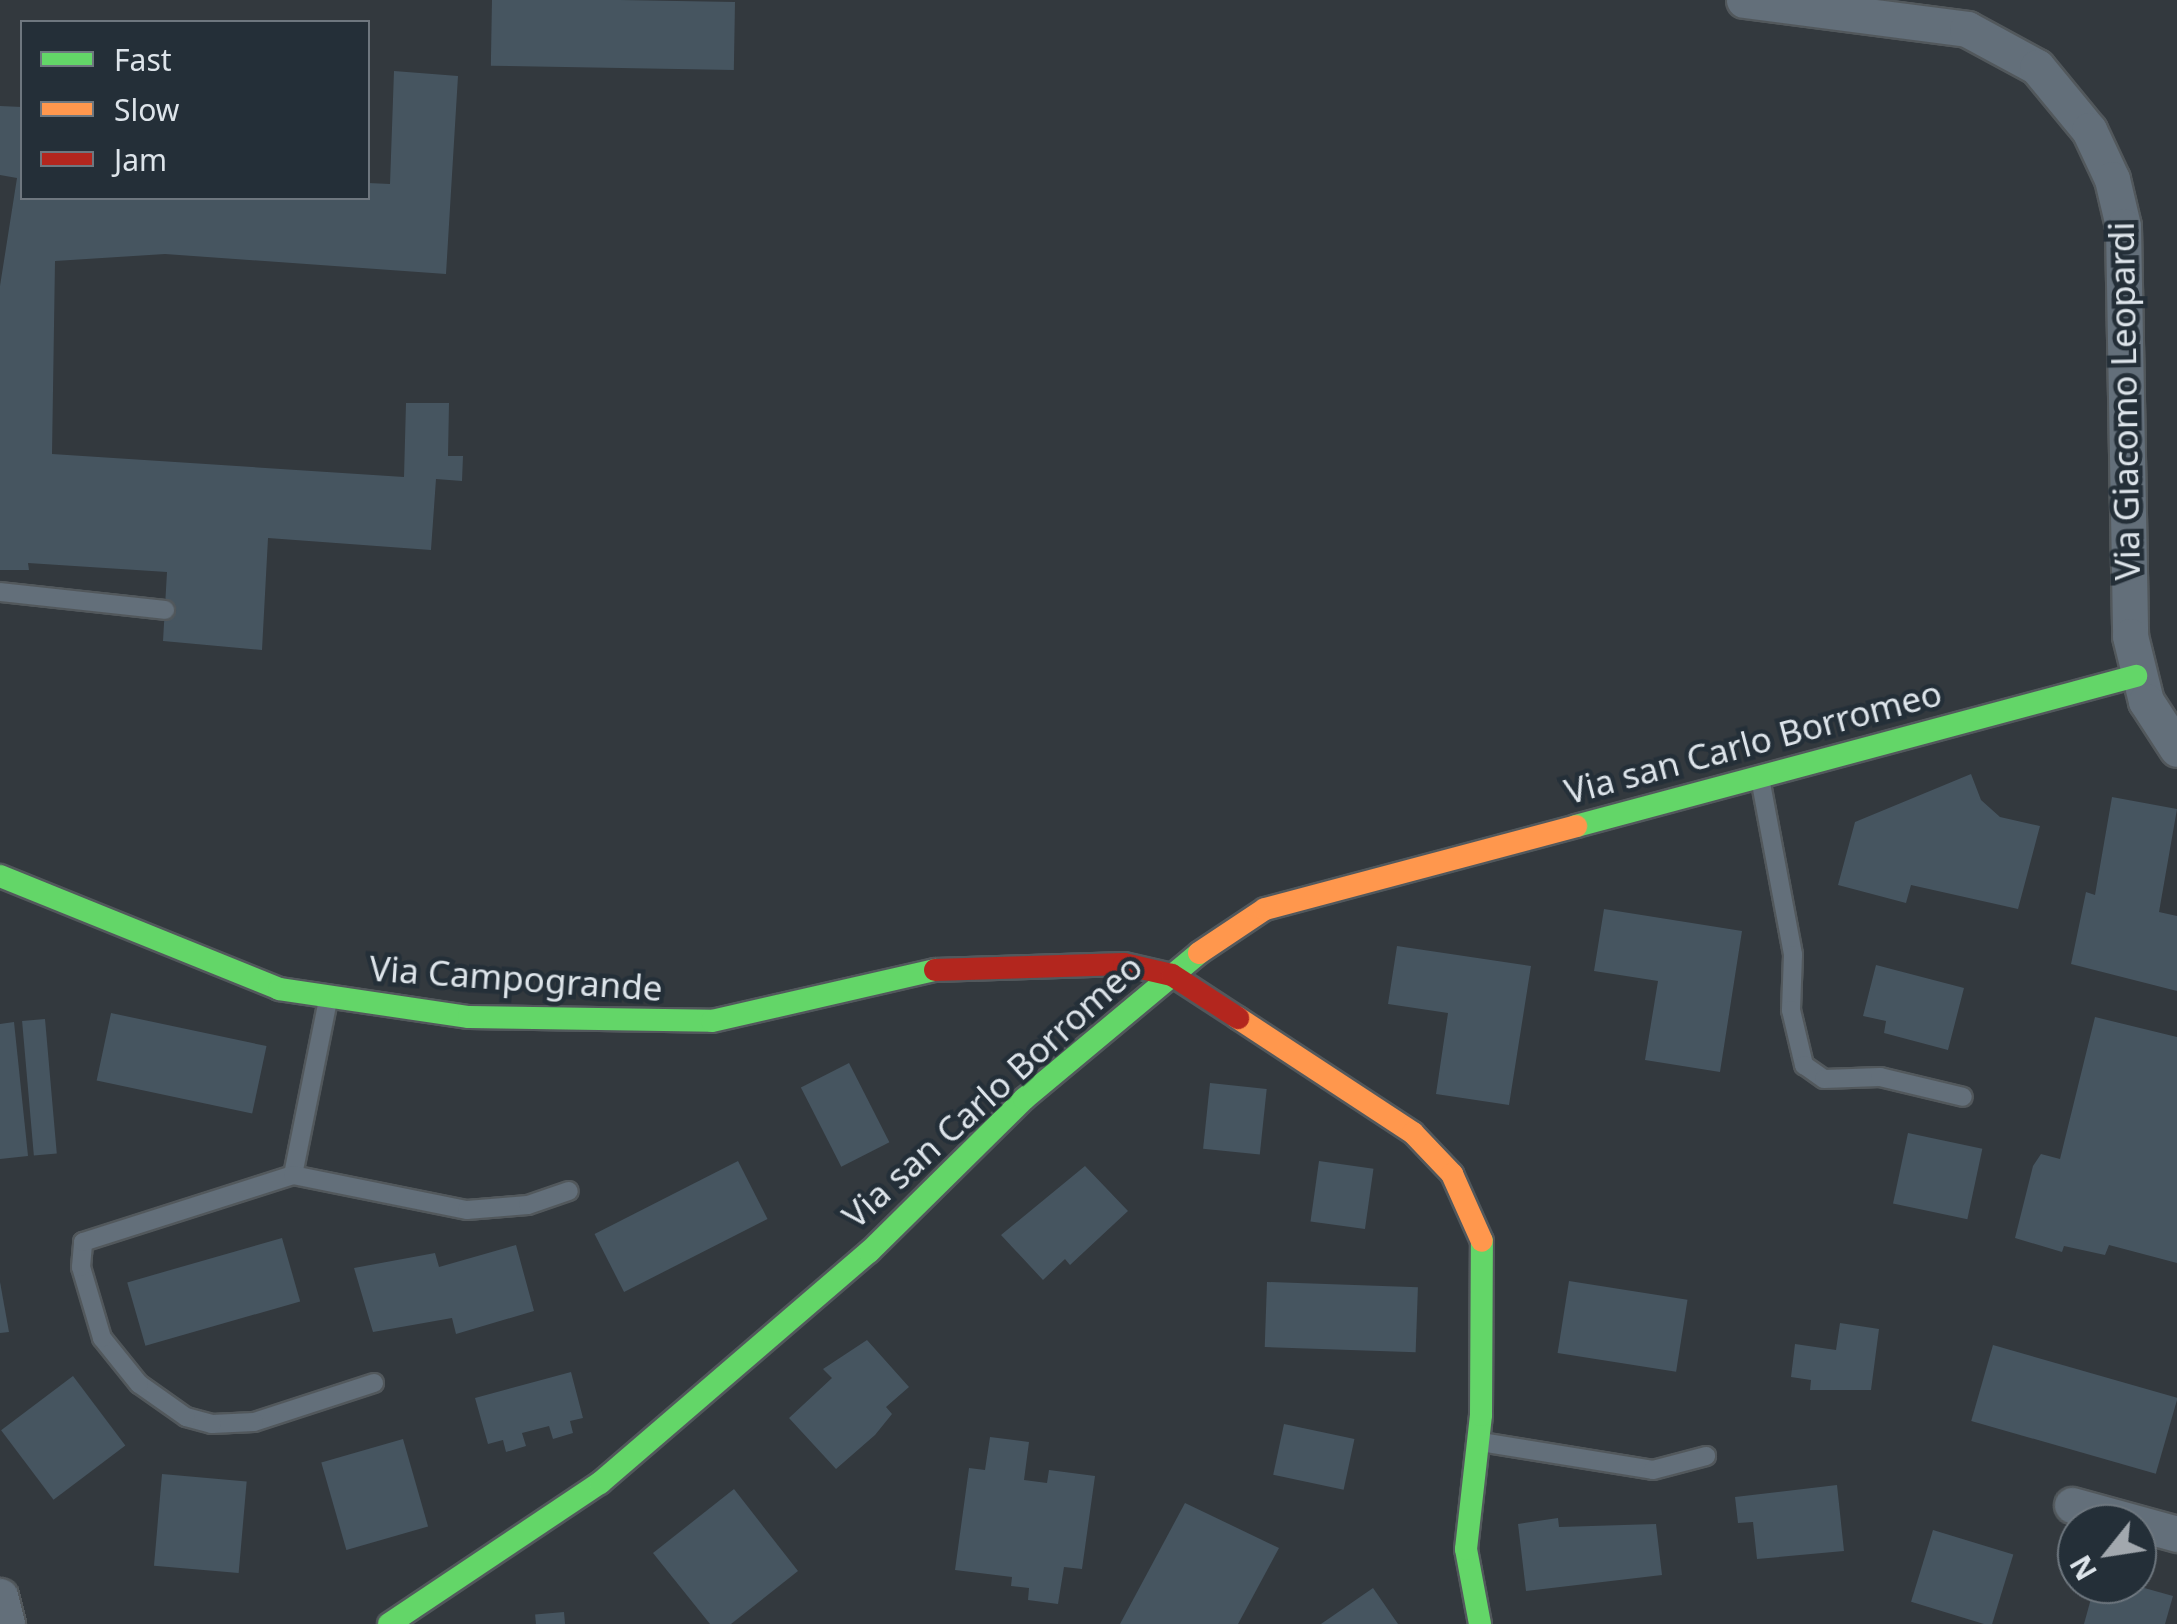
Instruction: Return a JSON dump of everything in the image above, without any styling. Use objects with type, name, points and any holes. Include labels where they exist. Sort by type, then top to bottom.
[{"type":"street","name":"Via Giacomo Leopardi","points":[[1744,0],[1809,2],[1944,24],[1989,38],[2055,84],[2102,155],[2122,226],[2128,598],[2136,676],[2177,750]]},
{"type":"street","name":"Via san Carlo Borromeo","points":[[389,1624],[600,1483],[869,1252],[1024,1100],[1172,975],[1243,922],[1304,895],[2136,676]]},
{"type":"street","name":"Via Campogrande","points":[[0,876],[279,989],[328,1000],[469,1017],[658,1024],[712,1021],[933,970],[1124,964],[1172,975]]},
{"type":"street","points":[[1172,975],[1391,1117],[1435,1154],[1464,1192],[1485,1254],[1480,1442],[1466,1549],[1480,1624]]},
{"type":"street","points":[[0,1596],[6,1624]]},
{"type":"lane","points":[[0,592],[165,610]]},
{"type":"lane","points":[[1760,778],[1793,955],[1792,1010],[1804,1064],[1824,1080],[1880,1078],[1963,1097]]},
{"type":"lane","name":"Via Campogrande","points":[[293,1175],[328,1000]]},
{"type":"lane","points":[[374,1383],[308,1408],[212,1424],[186,1416],[139,1384],[96,1326],[81,1267],[83,1242],[293,1175],[480,1211],[568,1191]]},
{"type":"lane","points":[[1480,1442],[1653,1470],[1706,1456]]},
{"type":"building","points":[[492,0],[735,2],[734,70],[491,66]]},
{"type":"building","points":[[394,71],[458,76],[446,274],[165,254],[55,261],[52,454],[404,477],[406,403],[449,403],[448,456],[463,456],[462,481],[436,479],[431,550],[268,538],[262,650],[163,641],[167,572],[28,563],[29,570],[0,570],[0,286],[17,178],[0,175],[0,106],[20,107],[20,200],[370,200],[370,183],[390,184]]},
{"type":"building","points":[[1971,774],[1981,800],[2000,817],[2040,826],[2018,909],[1911,885],[1906,903],[1838,885],[1855,822]]},
{"type":"building","points":[[2112,797],[2177,809],[2159,912],[2177,916],[2177,991],[2071,964],[2086,892],[2095,895]]},
{"type":"building","points":[[1604,909],[1742,931],[1720,1072],[1645,1060],[1658,981],[1594,971]]},
{"type":"building","points":[[1397,946],[1531,966],[1509,1105],[1436,1094],[1448,1013],[1388,1004]]},
{"type":"building","points":[[1876,965],[1964,988],[1948,1050],[1884,1033],[1886,1021],[1863,1016]]},
{"type":"building","points":[[111,1013],[267,1046],[252,1114],[97,1080]]},
{"type":"building","points":[[2095,1017],[2177,1037],[2177,1263],[2109,1245],[2105,1255],[2064,1246],[2062,1252],[2015,1238],[2033,1166],[2041,1154],[2060,1159]]},
{"type":"building","points":[[45,1019],[57,1153],[34,1155],[22,1021]]},
{"type":"building","points":[[14,1022],[28,1156],[0,1159],[0,1024]]},
{"type":"building","points":[[849,1063],[889,1142],[841,1167],[801,1088]]},
{"type":"building","points":[[1210,1083],[1267,1089],[1260,1155],[1203,1149]]},
{"type":"building","points":[[1908,1133],[1982,1149],[1967,1219],[1893,1203]]},
{"type":"building","points":[[738,1161],[768,1219],[624,1292],[595,1234]]},
{"type":"building","points":[[1319,1161],[1373,1169],[1365,1229],[1311,1221]]},
{"type":"building","points":[[1085,1166],[1128,1211],[1070,1265],[1065,1259],[1043,1280],[1001,1235]]},
{"type":"building","points":[[282,1238],[300,1301],[145,1346],[127,1282]]},
{"type":"building","points":[[516,1245],[534,1311],[456,1334],[452,1318],[373,1332],[354,1268],[435,1253],[439,1267]]},
{"type":"building","points":[[1569,1281],[1688,1300],[1676,1372],[1558,1353]]},
{"type":"building","points":[[0,1282],[9,1332],[0,1333]]},
{"type":"building","points":[[1267,1282],[1418,1287],[1416,1352],[1265,1347]]},
{"type":"building","points":[[1840,1323],[1879,1329],[1871,1390],[1810,1390],[1811,1380],[1791,1377],[1795,1344],[1836,1350]]},
{"type":"building","points":[[867,1340],[909,1387],[886,1407],[892,1414],[875,1435],[836,1469],[789,1418],[832,1378],[823,1369]]},
{"type":"building","points":[[1993,1345],[2177,1398],[2156,1474],[1971,1421]]},
{"type":"building","points":[[571,1372],[583,1418],[570,1421],[573,1433],[553,1439],[549,1426],[522,1433],[526,1446],[506,1452],[503,1440],[488,1444],[475,1398]]},
{"type":"building","points":[[73,1376],[125,1445],[53,1500],[1,1430]]},
{"type":"building","points":[[1284,1424],[1354,1439],[1344,1490],[1273,1475]]},
{"type":"building","points":[[990,1437],[1029,1442],[1024,1480],[1047,1483],[1049,1470],[1095,1476],[1082,1569],[1064,1567],[1058,1604],[1028,1600],[1029,1588],[1011,1586],[1012,1577],[955,1570],[969,1468],[985,1470]]},
{"type":"building","points":[[403,1439],[428,1526],[346,1550],[321,1462]]},
{"type":"building","points":[[162,1474],[247,1481],[239,1573],[154,1566]]},
{"type":"building","points":[[1837,1485],[1844,1551],[1757,1559],[1753,1522],[1738,1523],[1735,1497]]},
{"type":"building","points":[[734,1489],[798,1571],[731,1624],[710,1624],[653,1553]]},
{"type":"building","points":[[1185,1503],[1279,1548],[1238,1624],[1120,1624]]},
{"type":"building","points":[[1558,1518],[1559,1527],[1656,1524],[1662,1575],[1526,1591],[1518,1524]]},
{"type":"building","points":[[1933,1530],[2013,1555],[1992,1624],[1911,1602]]},
{"type":"building","points":[[1373,1588],[1398,1624],[1321,1624]]},
{"type":"building","points":[[2157,1592],[2173,1596],[2165,1624],[2084,1624],[2090,1604],[2157,1604]]},
{"type":"building","points":[[564,1612],[565,1624],[536,1624],[535,1615]]},
{"type":"traffic: fast","points":[[1576,826],[2136,676]]},
{"type":"traffic: fast","points":[[0,876],[279,989],[469,1017],[712,1021],[935,970]]},
{"type":"traffic: fast","points":[[389,1624],[600,1483],[869,1252],[1024,1099],[1199,953]]},
{"type":"traffic: fast","points":[[1480,1624],[1466,1549],[1481,1415],[1482,1241]]},
{"type":"traffic: slow","points":[[1199,953],[1265,909],[1576,826]]},
{"type":"traffic: slow","points":[[1238,1018],[1413,1133],[1452,1174],[1482,1241]]},
{"type":"traffic: jam","points":[[935,970],[1124,964],[1172,975],[1238,1018]]}]
